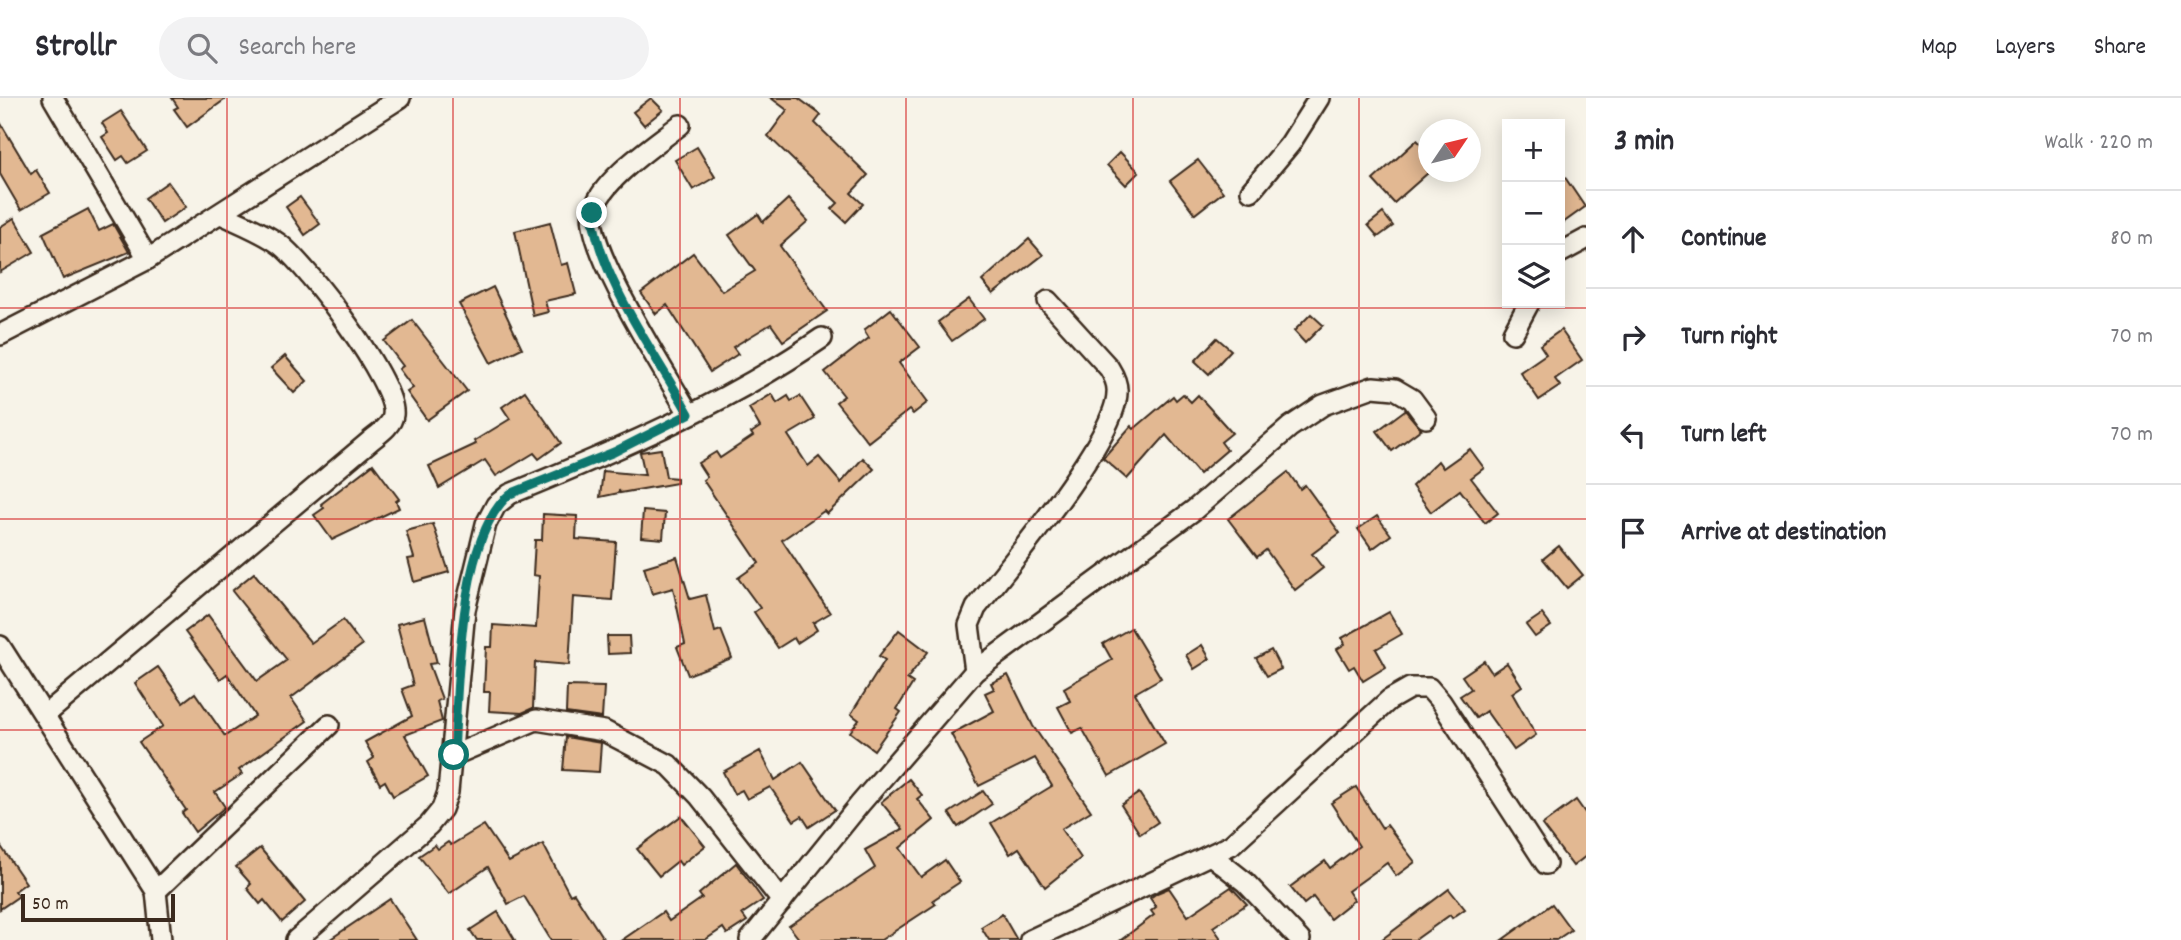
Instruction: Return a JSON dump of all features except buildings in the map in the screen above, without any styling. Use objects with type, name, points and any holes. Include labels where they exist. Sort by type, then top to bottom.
[{"type":"street","points":[[53,98],[148,260]]},
{"type":"street","points":[[0,335],[148,260],[400,98]]},
{"type":"street","points":[[1251,191],[1290,144],[1319,98]]},
{"type":"street","points":[[680,125],[627,168],[600,196],[592,213],[595,238],[606,267],[689,414]]},
{"type":"street","points":[[46,715],[369,442],[387,426],[393,415],[391,402],[374,367],[352,331],[305,267],[278,244],[221,214]]},
{"type":"street","points":[[1565,250],[1586,239]]},
{"type":"street","points":[[975,671],[969,625],[976,608],[1065,493],[1114,410],[1118,394],[1116,380],[1109,368],[1048,301]]},
{"type":"street","points":[[1513,333],[1526,308]]},
{"type":"street","points":[[296,940],[429,825],[442,809],[454,755],[464,610],[486,524],[496,505],[510,494],[614,452],[759,380],[822,338]]},
{"type":"street","points":[[750,940],[860,804],[975,671],[1194,510],[1290,427],[1323,405],[1373,387],[1395,388],[1412,399],[1426,418]]},
{"type":"street","points":[[0,646],[156,891],[161,940]]},
{"type":"street","points":[[1030,940],[1212,856],[1259,822],[1343,739],[1390,700],[1410,688],[1429,688],[1441,702],[1546,864]]},
{"type":"street","points":[[454,755],[536,720],[604,731],[669,765],[700,797],[782,901]]},
{"type":"street","points":[[156,891],[328,725]]},
{"type":"street","points":[[1212,856],[1245,882],[1300,940]]},
{"type":"route","points":[[454,755],[464,610],[486,524],[496,505],[510,494],[614,452],[689,414],[606,267],[595,238],[592,213]]}]
